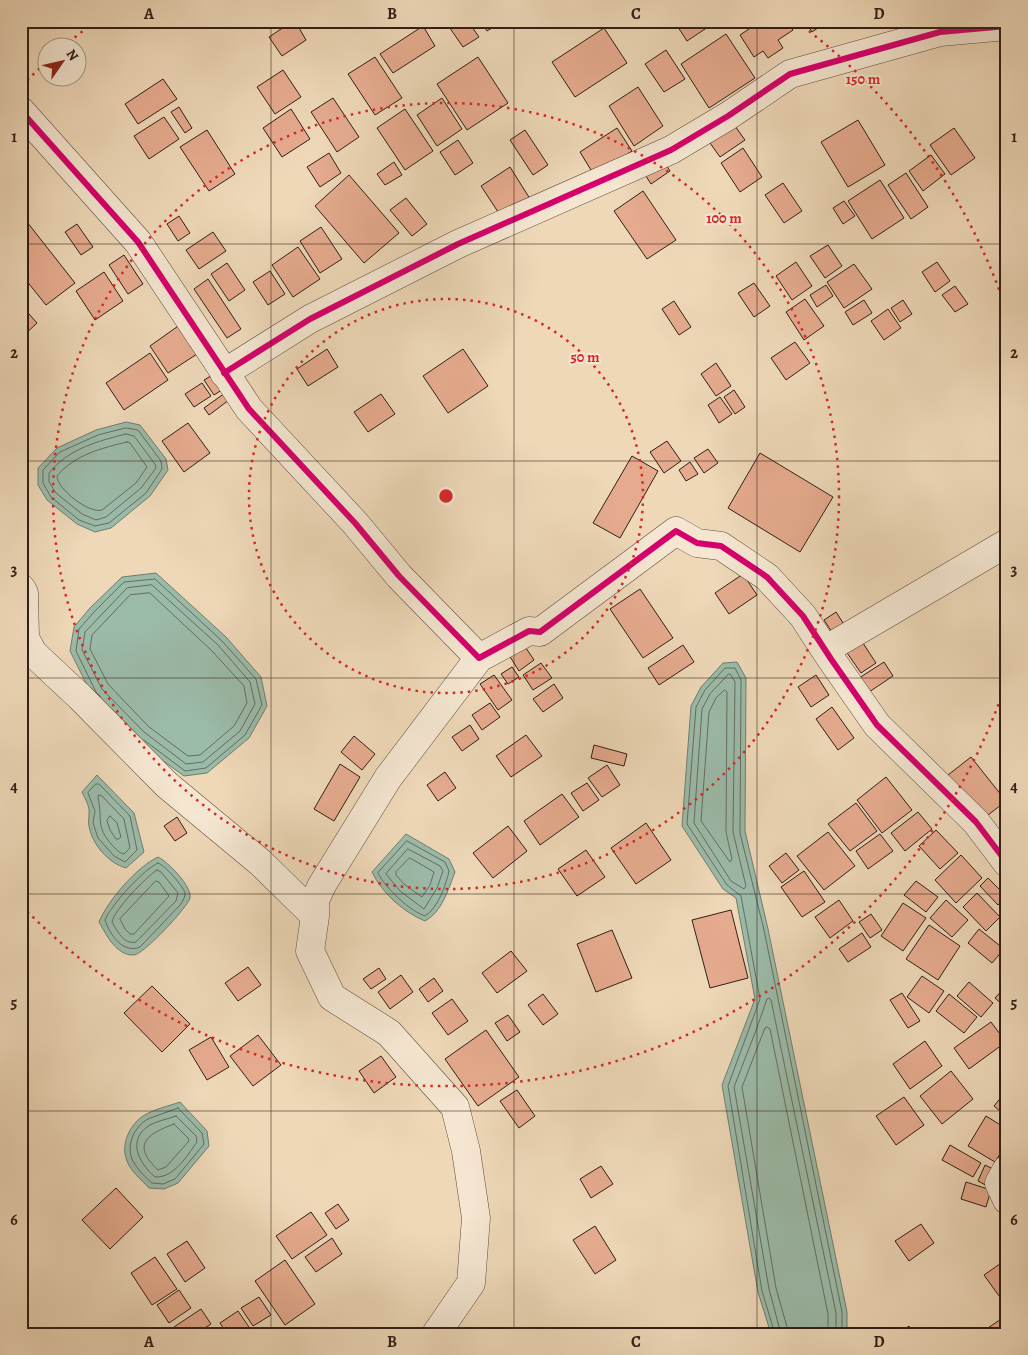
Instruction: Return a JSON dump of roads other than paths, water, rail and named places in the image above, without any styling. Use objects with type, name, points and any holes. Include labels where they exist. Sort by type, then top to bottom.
[{"type":"street","points":[[224,373],[310,318],[458,244],[671,150],[728,116],[790,74],[940,32],[1007,26]]},
{"type":"street","points":[[21,111],[138,242],[224,373],[259,420],[355,523],[399,576],[478,658]]},
{"type":"street","points":[[436,1334],[471,1283],[476,1218],[466,1151],[455,1107],[389,1033],[332,997],[310,951],[315,916],[315,900],[322,885],[388,778],[478,658],[529,631],[540,632],[676,532],[697,542],[721,546],[767,577],[803,616],[877,725],[976,822],[1007,862]]},
{"type":"street","points":[[825,650],[1007,543]]},
{"type":"street","points":[[21,588],[24,593],[24,638],[33,653],[80,697],[167,785],[262,863],[315,916]]},
{"type":"street","points":[[1007,1169],[999,1183],[1007,1200]]},
{"type":"water","points":[[126,422],[140,425],[166,459],[168,470],[150,496],[111,528],[95,532],[77,524],[47,500],[38,485],[38,468],[57,448],[96,430]]},
{"type":"water","points":[[156,573],[226,637],[261,677],[267,706],[249,738],[207,773],[184,776],[136,741],[92,695],[70,651],[74,627],[90,608],[122,577]]},
{"type":"water","points":[[737,662],[746,678],[745,831],[768,929],[847,1312],[847,1334],[771,1334],[758,1292],[722,1085],[755,999],[736,898],[723,889],[682,826],[691,706],[701,687],[723,663]]},
{"type":"water","points":[[97,775],[134,813],[144,852],[126,868],[113,862],[102,852],[91,833],[89,808],[82,792]]},
{"type":"water","points":[[406,834],[449,859],[455,872],[440,906],[425,921],[394,901],[381,887],[372,872]]},
{"type":"water","points":[[158,857],[168,864],[183,881],[190,893],[190,898],[165,930],[147,947],[134,955],[122,952],[108,938],[99,922],[116,894],[132,876]]},
{"type":"water","points":[[180,1102],[207,1131],[209,1146],[178,1183],[164,1189],[149,1188],[134,1172],[125,1155],[126,1142],[130,1130],[143,1116]]}]
